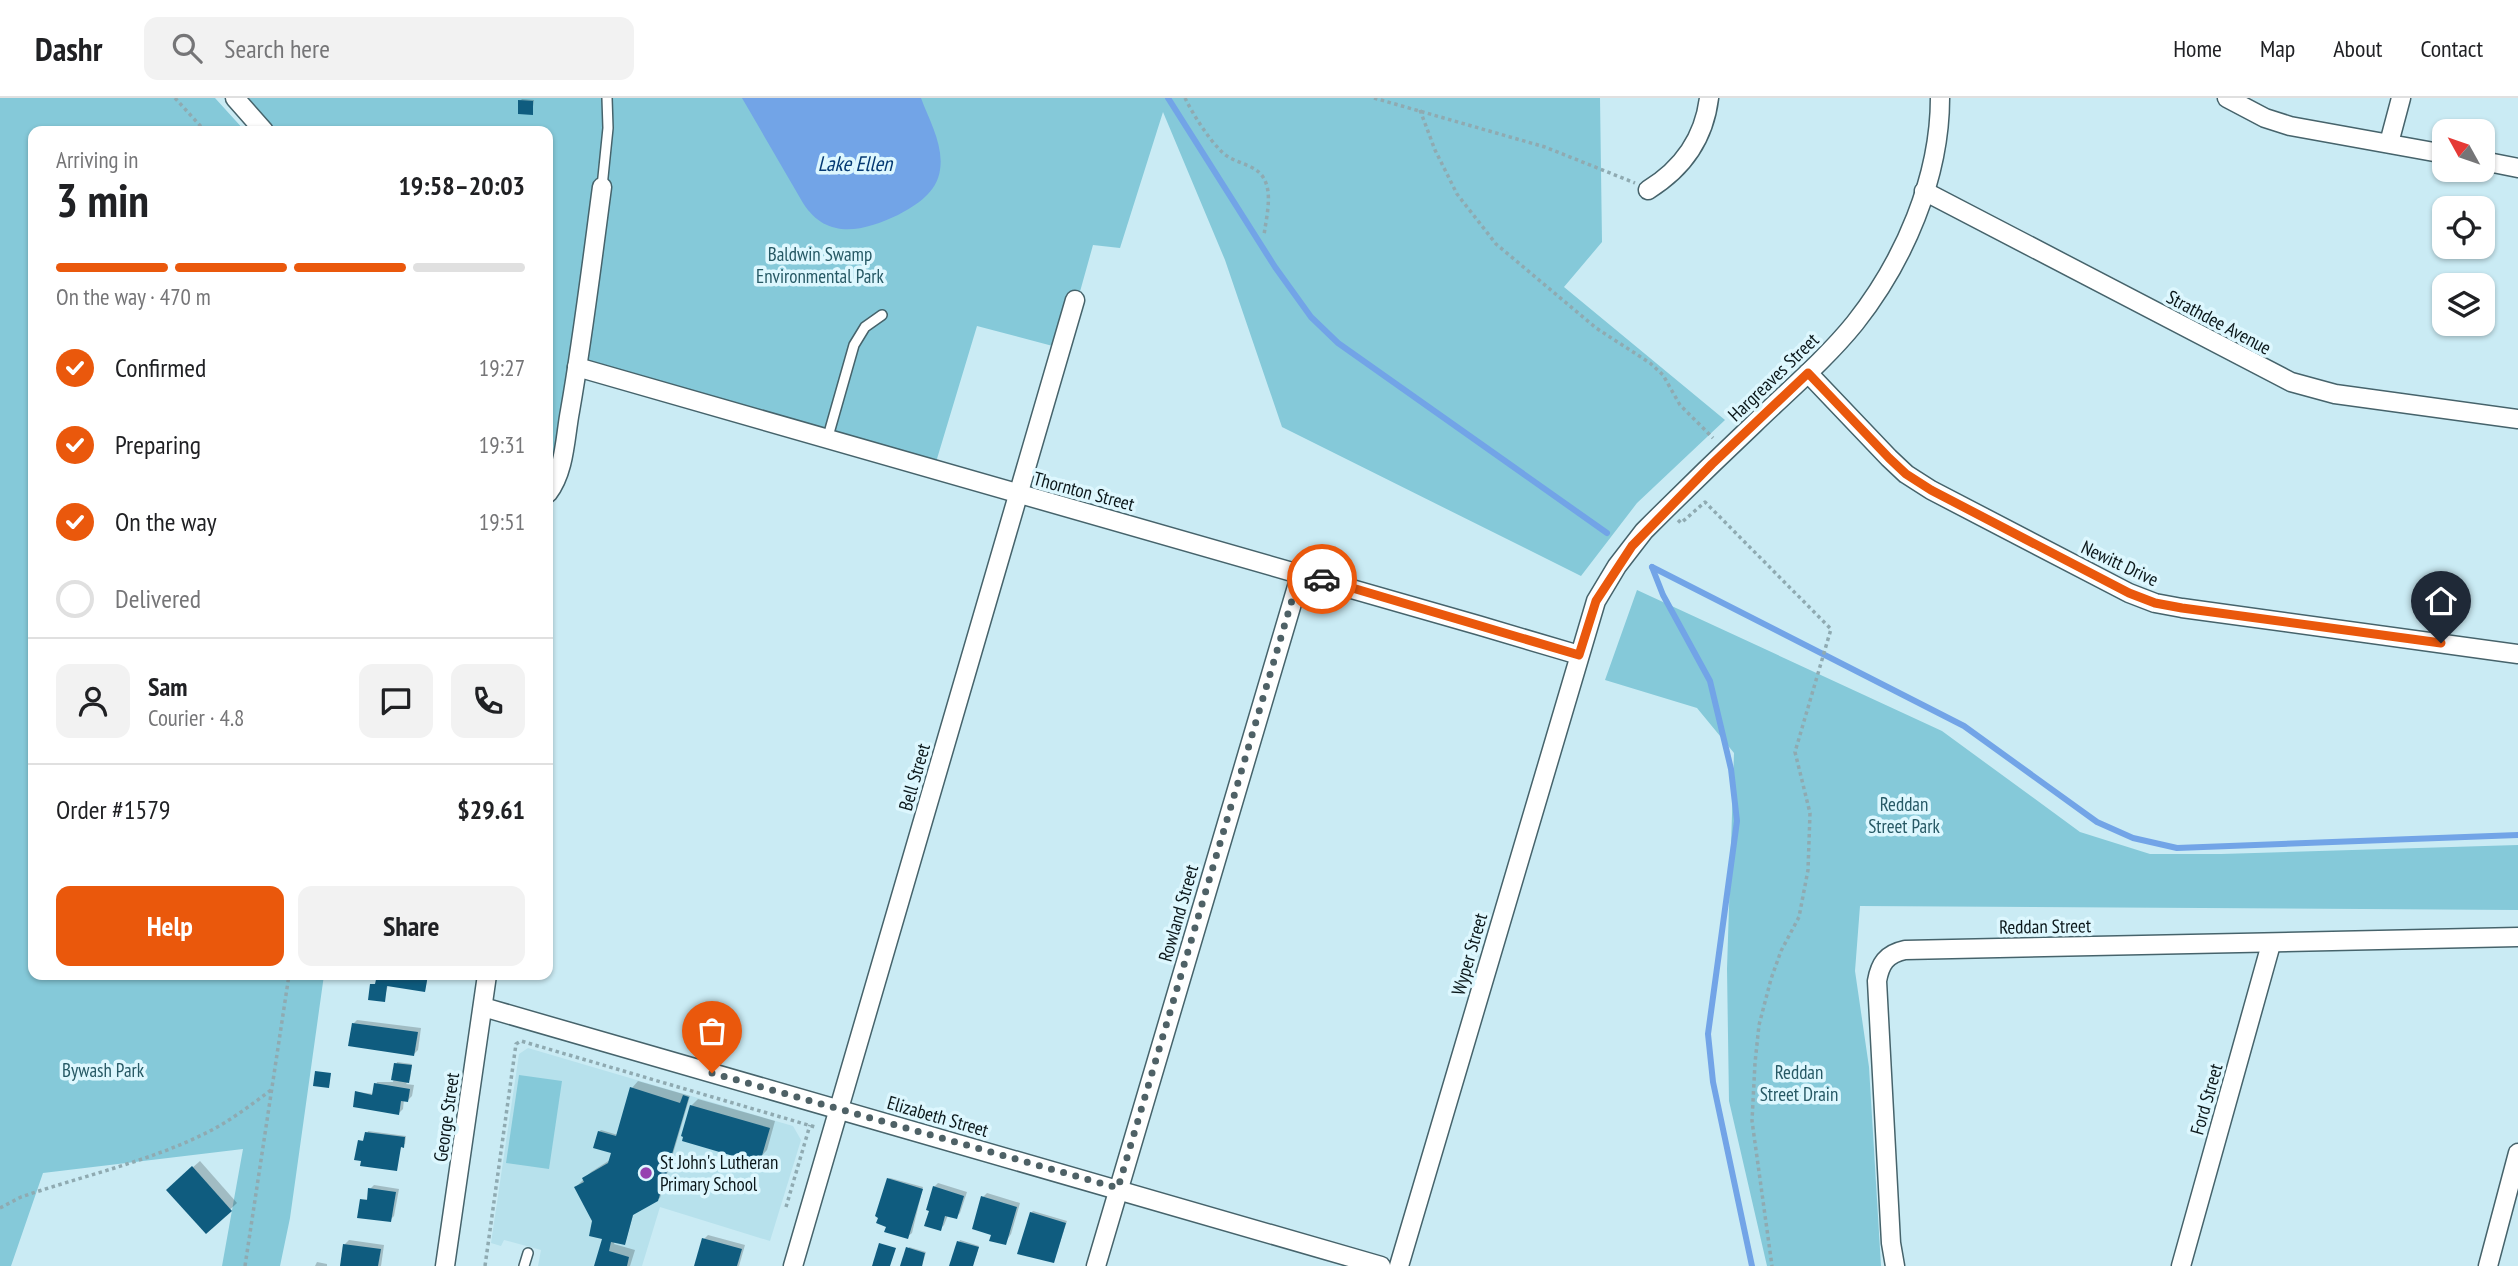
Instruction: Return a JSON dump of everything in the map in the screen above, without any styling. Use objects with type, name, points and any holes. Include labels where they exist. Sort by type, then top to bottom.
[{"type":"street","points":[[235,98],[260,126]]},
{"type":"street","points":[[1648,190],[1679,166],[1692,149],[1700,132],[1709,98]]},
{"type":"street","name":"Hargreaves Street","points":[[1579,655],[1590,617],[1604,586],[1632,546],[1657,517],[1808,373],[1855,323],[1878,291],[1899,253],[1924,191],[1936,149],[1940,98]]},
{"type":"street","points":[[2227,98],[2256,114],[2290,126],[2432,151]]},
{"type":"street","points":[[2389,143],[2401,98]]},
{"type":"street","points":[[2496,164],[2518,168]]},
{"type":"street","points":[[553,485],[561,462],[577,368],[602,187]]},
{"type":"street","name":"Strathdee Avenue","points":[[1924,191],[2291,382],[2335,394],[2518,419]]},
{"type":"street","name":"Bell Street","points":[[793,1266],[1075,300]]},
{"type":"street","name":"Thornton Street","points":[[577,368],[1579,655]]},
{"type":"street","name":"Newitt Drive","points":[[1808,373],[1906,474],[1931,490],[2129,593],[2155,603],[2182,608],[2518,654]]},
{"type":"street","name":"Rowland Street","points":[[1096,1266],[1300,573]]},
{"type":"street","name":"Wyper Street","points":[[1399,1266],[1579,655]]},
{"type":"street","name":"Reddan Street","points":[[1895,1266],[1891,1244],[1877,981],[1885,959],[1894,952],[2518,937]]},
{"type":"street","name":"Ford Street","points":[[2181,1266],[2272,944]]},
{"type":"street","name":"George Street","points":[[445,1266],[486,980]]},
{"type":"street","name":"Elizabeth Street","points":[[483,1007],[1381,1266]]},
{"type":"street","points":[[2488,1266],[2518,1153]]},
{"type":"lane","points":[[602,187],[608,128],[607,98]]},
{"type":"lane","points":[[827,440],[854,345],[865,327],[881,315]]},
{"type":"lane","points":[[524,1266],[528,1254]]},
{"type":"path","points":[[175,98],[200,126]]},
{"type":"path","points":[[1185,98],[1221,151],[1262,174],[1268,185],[1264,235]]},
{"type":"path","points":[[1374,98],[1545,146],[1623,177],[1648,190]]},
{"type":"path","points":[[1420,110],[1457,194],[1496,244],[1596,328],[1650,363],[1663,375],[1680,405],[1714,437],[1703,447]]},
{"type":"path","points":[[1676,518],[1681,523],[1705,502],[1831,629],[1795,752],[1810,813],[1808,870],[1799,917],[1781,951],[1771,979],[1759,1025],[1755,1063],[1752,1121],[1772,1266]]},
{"type":"path","points":[[245,1266],[288,980]]},
{"type":"path","points":[[485,1266],[516,1044],[521,1041],[813,1126],[786,1207]]},
{"type":"path","points":[[0,1208],[21,1197],[175,1146],[209,1132],[271,1090]]},
{"type":"shaded area","name":"St John's Lutheran Primary School","points":[[528,1048],[793,1126],[801,1140],[770,1241],[660,1207],[642,1266],[538,1266],[541,1250],[504,1240],[501,1246],[491,1243],[519,1054]]},
{"type":"green space","name":"Bywash Park","points":[[0,98],[215,98],[240,126],[28,126],[28,980],[323,980],[290,1218],[280,1266],[222,1266],[243,1149],[43,1173],[11,1266],[0,1266]]},
{"type":"green space","name":"Baldwin Swamp Environmental Park","points":[[239,98],[1600,98],[1602,242],[1564,287],[1725,420],[1637,503],[1581,576],[1282,427],[1225,260],[1163,112],[1120,248],[1093,245],[1064,349],[977,326],[933,472],[579,370],[553,475],[553,126],[263,126]]},
{"type":"green space","name":"Reddan Street Park","points":[[1637,590],[1942,731],[2080,832],[2150,854],[2518,845],[2518,910],[1860,906],[1855,971],[1869,1067],[1881,1266],[1767,1266],[1729,1101],[1727,969],[1734,753],[1697,708],[1605,680]]},
{"type":"green space","points":[[519,1075],[562,1081],[549,1169],[506,1163]]},
{"type":"water","name":"Lake Ellen","points":[[742,98],[921,98],[940,151],[940,170],[935,185],[919,202],[885,221],[847,229],[823,223],[803,203]]},
{"type":"building","points":[[518,100],[533,101],[533,115],[518,114]]},
{"type":"building","points":[[376,980],[427,980],[425,992],[387,986],[385,1002],[368,1000],[370,984],[375,984]]},
{"type":"building","points":[[352,1023],[418,1032],[414,1056],[348,1046]]},
{"type":"building","points":[[394,1063],[412,1065],[409,1083],[391,1080]]},
{"type":"building","points":[[315,1071],[331,1073],[329,1088],[313,1086]]},
{"type":"building","points":[[374,1083],[410,1089],[408,1102],[401,1101],[399,1115],[353,1107],[355,1091],[372,1095]]},
{"type":"building","points":[[630,1087],[680,1103],[683,1095],[689,1097],[658,1201],[633,1215],[625,1245],[611,1242],[609,1251],[629,1257],[627,1266],[594,1266],[602,1239],[589,1236],[592,1221],[574,1187],[584,1182],[582,1178],[608,1163],[611,1153],[593,1148],[598,1131],[616,1136]]},
{"type":"building","points":[[690,1105],[770,1128],[761,1159],[759,1158],[757,1163],[682,1141]]},
{"type":"building","points":[[365,1132],[405,1137],[397,1171],[360,1166],[361,1161],[354,1160],[358,1140],[363,1141]]},
{"type":"building","points":[[192,1166],[232,1211],[206,1234],[166,1190]]},
{"type":"building","points":[[887,1178],[923,1189],[908,1239],[884,1232],[886,1227],[876,1223],[878,1218],[875,1216]]},
{"type":"building","points":[[933,1186],[964,1196],[957,1219],[945,1216],[941,1231],[924,1226]]},
{"type":"building","points":[[368,1188],[396,1192],[391,1222],[357,1218],[360,1199],[367,1200]]},
{"type":"building","points":[[981,1196],[1017,1207],[1006,1245],[989,1241],[991,1235],[972,1229]]},
{"type":"building","points":[[1030,1212],[1066,1223],[1054,1263],[1017,1254]]},
{"type":"building","points":[[702,1238],[742,1249],[737,1266],[694,1266]]},
{"type":"building","points":[[957,1241],[979,1247],[973,1266],[949,1266]]},
{"type":"building","points":[[879,1243],[896,1248],[890,1266],[872,1266]]},
{"type":"building","points":[[343,1244],[381,1249],[378,1266],[340,1266]]},
{"type":"building","points":[[906,1247],[925,1253],[922,1266],[900,1266]]},
{"type":"waterway","points":[[1168,98],[1275,267],[1311,317],[1338,343],[1607,533]]},
{"type":"waterway","points":[[1652,567],[1964,726],[2097,822],[2133,838],[2177,848],[2518,835]]},
{"type":"waterway","points":[[1652,567],[1663,595],[1710,681],[1731,769],[1737,821],[1708,1034],[1713,1082],[1752,1266]]},
{"type":"way so far","points":[[712,1073],[1118,1188],[1300,573],[1322,579]]},
{"type":"place","name":"St John's Lutheran Primary School","points":[[646,1173]]},
{"type":"route","points":[[1322,579],[1579,655],[1596,601],[1617,566],[1644,531],[1808,373],[1906,474],[1931,490],[2129,593],[2155,603],[2182,608],[2441,643]]},
{"type":"park label","name":"Reddan Street Drain","points":[[1799,1083]]}]
